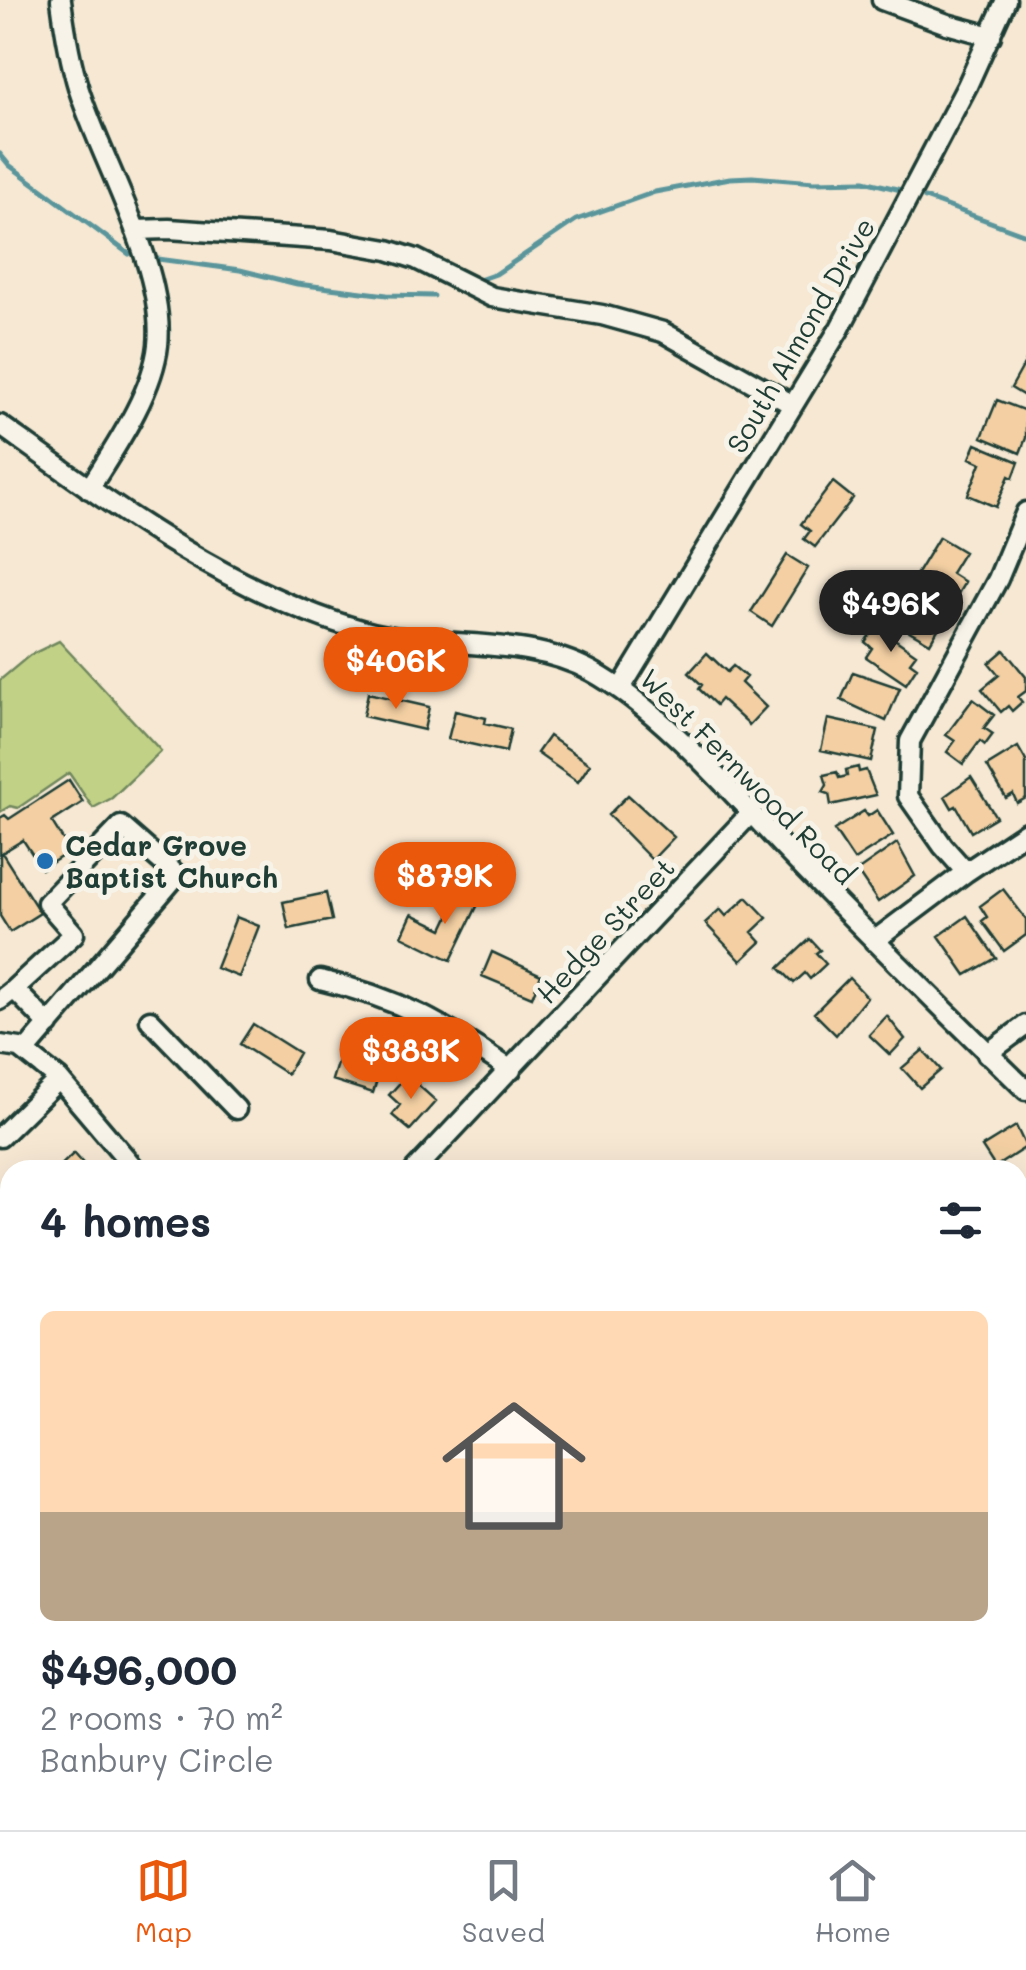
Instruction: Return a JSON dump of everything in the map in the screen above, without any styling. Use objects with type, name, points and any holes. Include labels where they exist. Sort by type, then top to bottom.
[{"type":"street","points":[[61,0],[66,42],[79,91],[134,230],[157,313],[156,354],[150,377],[117,444],[89,489]]},
{"type":"street","points":[[882,0],[990,36]]},
{"type":"street","name":"South Almond Drive","points":[[621,688],[840,328],[908,202],[1006,0]]},
{"type":"street","points":[[134,230],[169,228],[330,240],[388,250],[416,259],[492,298],[602,315],[663,332],[793,406]]},
{"type":"street","name":"West Fernwood Road","points":[[0,425],[89,489],[192,555],[272,595],[340,623],[394,637],[494,646],[543,655],[585,667],[621,688],[1026,1090]]},
{"type":"street","points":[[966,872],[942,846],[908,796],[910,741],[998,579],[1026,512]]},
{"type":"street","name":"Hedge Street","points":[[432,1160],[510,1070],[751,813]]},
{"type":"street","points":[[8,1045],[49,1025],[177,875],[121,826],[48,904],[74,934],[7,995],[49,1025]]},
{"type":"street","points":[[874,941],[1026,832]]},
{"type":"street","points":[[320,980],[393,1000],[441,1023],[510,1070]]},
{"type":"street","points":[[150,1020],[236,1109]]},
{"type":"street","points":[[987,1054],[1026,1025]]},
{"type":"street","points":[[8,1045],[60,1079],[128,1160]]},
{"type":"street","points":[[0,1137],[60,1079]]},
{"type":"green space","points":[[59,641],[161,751],[112,798],[93,808],[69,773],[18,808],[10,806],[0,812],[0,680],[30,655]]},
{"type":"building","points":[[1026,361],[1026,397],[1011,388]]},
{"type":"building","points":[[997,400],[1026,411],[1026,438],[1020,453],[982,437]]},
{"type":"building","points":[[976,444],[1019,462],[996,507],[968,495],[981,463],[970,458]]},
{"type":"building","points":[[833,482],[853,498],[815,547],[804,539],[810,531],[801,524]]},
{"type":"building","points":[[939,537],[964,552],[951,573],[965,582],[955,599],[916,575]]},
{"type":"building","points":[[787,555],[808,568],[772,626],[751,612]]},
{"type":"building","points":[[911,593],[947,614],[930,643],[894,622]]},
{"type":"building","points":[[876,626],[916,654],[910,662],[917,667],[906,684],[866,657],[872,648],[865,642]]},
{"type":"building","points":[[1004,650],[1026,677],[1026,691],[1018,697],[1022,702],[1012,711],[1008,706],[1001,712],[982,689],[999,675],[989,663]]},
{"type":"building","points":[[707,653],[727,672],[733,666],[746,677],[741,683],[766,707],[749,725],[721,699],[716,705],[689,673]]},
{"type":"building","points":[[853,672],[900,688],[886,721],[841,700]]},
{"type":"building","points":[[368,693],[429,707],[424,730],[363,716]]},
{"type":"building","points":[[973,699],[994,715],[984,728],[993,734],[985,745],[980,741],[963,764],[947,752],[955,741],[946,735]]},
{"type":"building","points":[[455,711],[511,729],[506,752],[448,739]]},
{"type":"building","points":[[828,719],[878,730],[871,761],[821,750]]},
{"type":"building","points":[[549,736],[590,764],[578,782],[537,753]]},
{"type":"building","points":[[1018,747],[1026,761],[1026,798],[1017,803],[1013,794],[1006,798],[987,766]]},
{"type":"building","points":[[858,767],[859,772],[866,770],[876,795],[831,805],[829,794],[823,792],[827,785],[824,775],[837,772],[839,778],[847,776],[846,770]]},
{"type":"building","points":[[971,777],[996,817],[971,832],[956,806],[952,808],[945,796]]},
{"type":"building","name":"Cedar Grove Baptist Church","points":[[69,780],[83,802],[52,822],[70,851],[42,869],[23,840],[2,853],[40,913],[10,932],[0,916],[0,818],[5,815],[9,819]]},
{"type":"building","points":[[628,795],[674,837],[652,860],[608,815]]},
{"type":"building","points":[[877,810],[893,835],[854,860],[834,830],[864,811],[868,816]]},
{"type":"building","points":[[897,843],[915,876],[878,902],[857,871]]},
{"type":"building","points":[[463,887],[482,896],[451,960],[402,936],[412,914],[443,929]]},
{"type":"building","points":[[1003,889],[1026,919],[1026,935],[1004,951],[982,921],[987,917],[980,906]]},
{"type":"building","points":[[326,893],[332,920],[289,929],[283,902]]},
{"type":"building","points":[[747,897],[767,918],[752,932],[761,942],[741,961],[705,923],[720,909],[726,916]]},
{"type":"building","points":[[967,916],[996,958],[966,975],[939,936]]},
{"type":"building","points":[[236,917],[259,926],[239,977],[216,968]]},
{"type":"building","points":[[810,939],[826,964],[810,979],[805,973],[794,983],[779,968]]},
{"type":"building","points":[[492,952],[541,975],[532,997],[482,976]]},
{"type":"building","points":[[849,978],[867,997],[836,1035],[814,1013]]},
{"type":"building","points":[[887,1016],[905,1039],[890,1055],[869,1035]]},
{"type":"building","points":[[253,1024],[299,1053],[287,1074],[240,1044]]},
{"type":"building","points":[[923,1050],[941,1070],[920,1088],[902,1068]]},
{"type":"building","points":[[340,1054],[381,1067],[373,1093],[332,1080]]},
{"type":"building","points":[[407,1075],[436,1101],[410,1130],[392,1115],[400,1105],[389,1095]]},
{"type":"building","points":[[1016,1126],[1026,1147],[1006,1160],[990,1160],[982,1147]]},
{"type":"waterway","points":[[0,154],[9,165],[129,254]]},
{"type":"waterway","points":[[479,280],[496,274],[576,220],[655,192],[752,177],[864,181],[905,191]]},
{"type":"waterway","points":[[925,198],[1026,235]]},
{"type":"waterway","points":[[158,259],[240,270],[297,284],[387,295],[434,296]]},
{"type":"place","name":"Cedar Grove Baptist Church","points":[[45,861]]}]
